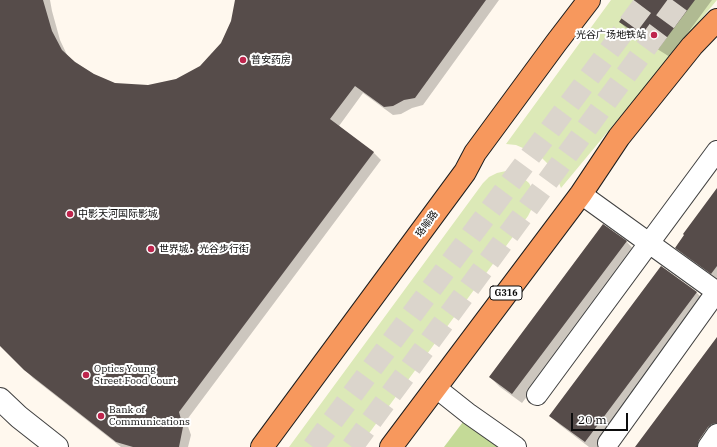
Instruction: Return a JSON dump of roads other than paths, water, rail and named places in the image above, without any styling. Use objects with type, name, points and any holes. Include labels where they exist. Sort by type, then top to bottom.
[{"type":"highway","name":"珞喻路","points":[[262,447],[465,172],[475,153],[590,0]]},
{"type":"highway","name":"G316","points":[[391,447],[581,194],[619,137],[692,46],[717,20]]},
{"type":"street","points":[[537,395],[717,151]]},
{"type":"street","points":[[581,194],[717,292],[608,443]]},
{"type":"street","points":[[435,387],[469,414],[516,447]]},
{"type":"street","points":[[0,399],[19,417],[57,447]]},
{"type":"street","points":[[708,447],[717,434]]},
{"type":"tunnel","points":[[313,447],[647,0]]},
{"type":"tunnel","points":[[352,447],[681,0]]},
{"type":"place","name":"光谷广场地铁站","points":[[654,35]]},
{"type":"place","name":"普安药房","points":[[243,60]]},
{"type":"place","name":"中影天河国际影城","points":[[70,214]]},
{"type":"place","name":"世界城．光谷步行街","points":[[151,249]]},
{"type":"place","name":"Optics Young Street Food Court","points":[[86,375]]},
{"type":"place","name":"Bank of Communications","points":[[101,416]]}]
